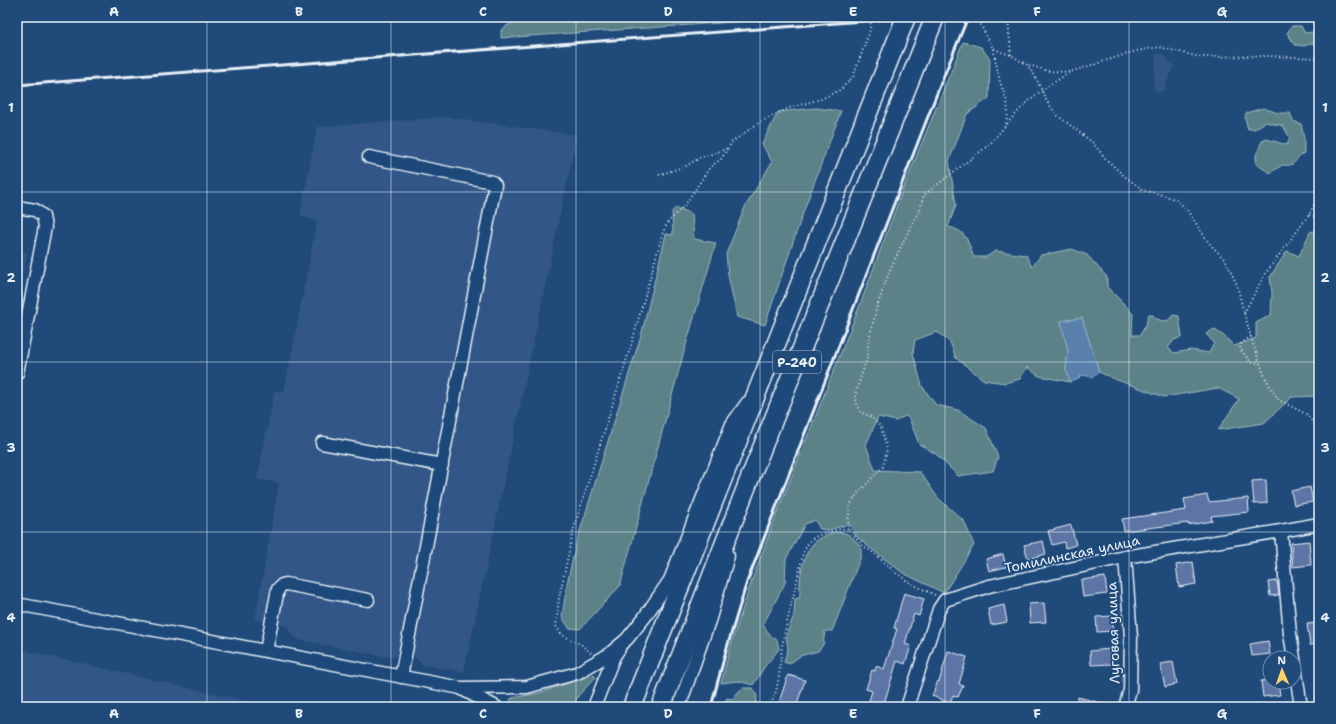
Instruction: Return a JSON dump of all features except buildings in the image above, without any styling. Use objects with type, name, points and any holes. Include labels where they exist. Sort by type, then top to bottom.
[{"type":"highway","name":"Р-240","points":[[632,707],[906,17]]},
{"type":"highway","name":"Р-240","points":[[660,707],[935,17]]},
{"type":"street","points":[[369,157],[492,182],[495,185],[401,677]]},
{"type":"street","points":[[17,207],[35,210],[43,216],[45,227],[17,373]]},
{"type":"street","points":[[594,707],[614,656],[644,618],[670,580],[732,424],[760,384]]},
{"type":"street","points":[[322,443],[442,465]]},
{"type":"street","points":[[679,707],[710,618],[748,483]]},
{"type":"street","name":"Томилинская улица","points":[[946,600],[989,586],[1125,557],[1319,524]]},
{"type":"street","points":[[1281,531],[1293,650]]},
{"type":"street","name":"Луговая улица","points":[[1125,557],[1131,637],[1130,690],[1125,707]]},
{"type":"street","points":[[266,651],[278,589],[282,585],[286,584],[368,600]]},
{"type":"street","points":[[907,707],[939,609],[946,600]]},
{"type":"street","points":[[17,604],[461,688],[527,687],[577,673],[608,655],[627,639]]},
{"type":"street","points":[[461,688],[496,707]]},
{"type":"street","points":[[1299,690],[1301,707]]},
{"type":"path","points":[[592,653],[582,645],[562,635],[556,626],[559,598],[574,528],[632,342],[663,232],[668,222],[685,204],[710,166],[721,159],[732,142],[760,122],[788,108],[821,99],[840,90],[853,77],[864,51],[870,30],[871,17]]},
{"type":"path","points":[[980,17],[979,22],[993,48],[1000,82],[1007,101],[1008,113],[1006,125]]},
{"type":"path","points":[[1008,18],[1011,56]]},
{"type":"path","points":[[946,600],[912,584],[896,573],[875,554],[862,545],[849,529],[848,523],[850,505],[857,494],[883,467],[887,449],[881,427],[870,416],[860,412],[855,395],[867,358],[869,338],[877,306],[891,267],[920,210],[924,195],[990,144],[1021,107],[1042,90],[1070,72],[1136,52],[1159,47],[1200,57],[1268,56],[1319,58]]},
{"type":"path","points":[[993,48],[1028,65],[1048,72],[1070,72]]},
{"type":"path","points":[[1028,65],[1047,102],[1057,115],[1092,142],[1106,159],[1123,175],[1143,190],[1177,200],[1187,210],[1209,243],[1226,261],[1238,285],[1244,313],[1268,384],[1279,400],[1306,414],[1313,422],[1319,434]]},
{"type":"path","points":[[659,175],[686,166],[700,157],[729,147]]},
{"type":"path","points":[[1244,313],[1265,274],[1308,215],[1319,194]]},
{"type":"path","points":[[1308,215],[1319,217]]},
{"type":"path","points":[[1251,336],[1241,344],[1240,349],[1250,361],[1254,363],[1260,362]]},
{"type":"path","points":[[768,707],[771,704],[778,682],[782,643],[803,553],[810,541],[823,534],[835,530],[849,529]]},
{"type":"path","points":[[771,704],[779,707]]},
{"type":"shaded area","points":[[1156,54],[1163,54],[1174,66],[1163,91],[1156,92],[1153,86]]},
{"type":"shaded area","points":[[445,117],[577,135],[464,672],[424,665],[419,662],[415,657],[414,651],[416,641],[403,638],[399,654],[393,658],[299,640],[291,634],[287,626],[255,620],[279,483],[257,479],[275,390],[284,392],[317,221],[300,216],[317,127]]},
{"type":"shaded area","points":[[17,251],[27,253],[17,302]]},
{"type":"shaded area","points":[[1082,318],[1099,372],[1092,377],[1082,375],[1077,380],[1070,382],[1066,370],[1068,351],[1061,321]]},
{"type":"shaded area","points":[[17,648],[36,653],[272,707],[17,707]]},
{"type":"green space","points":[[525,17],[772,17],[764,20],[501,38],[501,30]]},
{"type":"green space","points":[[1292,26],[1301,26],[1305,33],[1313,32],[1319,28],[1319,47],[1313,43],[1304,46],[1295,45],[1287,33]]},
{"type":"green space","points":[[963,42],[981,47],[990,59],[989,98],[967,114],[949,161],[956,205],[948,227],[954,228],[965,236],[974,257],[986,257],[996,251],[1026,255],[1032,267],[1041,255],[1072,249],[1087,255],[1107,277],[1107,287],[1133,314],[1132,335],[1140,335],[1146,325],[1148,315],[1153,315],[1155,318],[1162,321],[1169,320],[1173,315],[1179,316],[1182,337],[1174,340],[1168,348],[1174,353],[1191,350],[1209,353],[1214,343],[1206,334],[1214,329],[1234,346],[1256,338],[1256,323],[1271,315],[1272,292],[1270,277],[1287,251],[1299,256],[1310,232],[1319,230],[1319,396],[1292,397],[1264,423],[1218,430],[1239,399],[1218,388],[1164,397],[1099,372],[1082,318],[1061,321],[1068,351],[1066,370],[1070,382],[1039,376],[1027,367],[1020,379],[1005,383],[984,380],[956,358],[950,342],[937,332],[915,340],[913,353],[922,386],[936,405],[958,410],[986,428],[998,457],[993,471],[958,476],[936,454],[919,444],[909,418],[905,416],[896,421],[878,417],[866,445],[875,470],[920,472],[938,498],[964,521],[974,545],[944,593],[903,573],[856,536],[850,524],[828,530],[820,529],[815,520],[805,524],[786,559],[785,583],[763,625],[771,636],[777,640],[779,649],[765,666],[753,685],[738,681],[721,683],[732,641],[751,583],[777,513],[861,302],[903,189]]},
{"type":"green space","points":[[816,108],[841,111],[804,210],[765,325],[737,317],[728,275],[726,254],[745,207],[772,162],[762,144],[778,112]]},
{"type":"green space","points":[[1263,108],[1278,113],[1290,113],[1293,121],[1301,124],[1304,138],[1304,153],[1291,165],[1282,165],[1270,173],[1256,164],[1256,155],[1262,141],[1267,139],[1287,145],[1290,138],[1283,126],[1265,122],[1255,129],[1248,129],[1245,118],[1246,113]]},
{"type":"green space","points":[[676,207],[692,214],[694,239],[716,243],[683,355],[620,586],[580,629],[569,628],[562,617],[567,584],[576,544],[642,332],[666,234],[673,235],[672,212]]},
{"type":"green space","points":[[835,532],[848,534],[851,536],[861,548],[861,556],[832,631],[825,631],[823,645],[818,651],[800,656],[789,664],[784,662],[788,648],[786,636],[794,615],[795,599],[800,597],[803,562],[809,549],[815,542]]},
{"type":"green space","points":[[592,675],[595,676],[595,678],[578,696],[573,707],[518,707],[512,704],[510,700],[512,698],[539,693]]},
{"type":"green space","points":[[743,688],[753,688],[757,696],[756,707],[723,707],[722,705],[727,698],[732,699]]},
{"type":"railway","points":[[17,85],[917,17]]},
{"type":"railway","points":[[711,707],[747,582],[968,17]]}]
